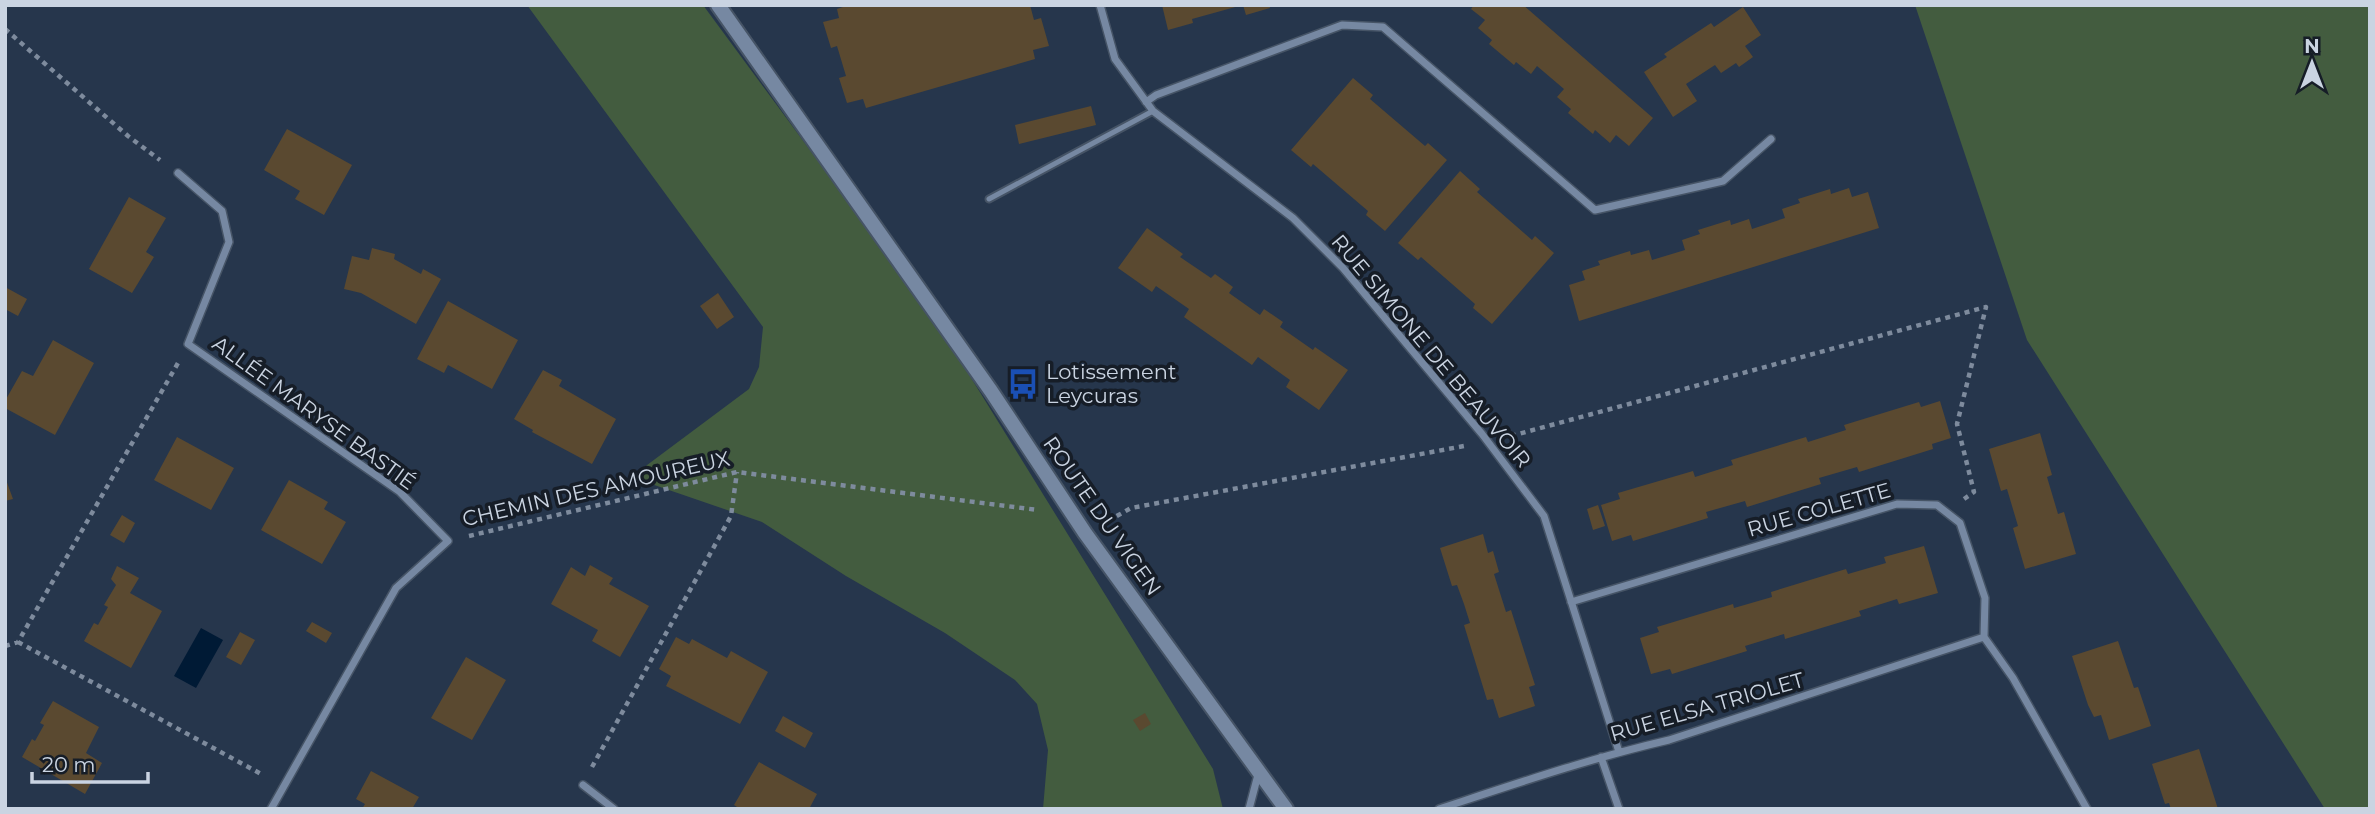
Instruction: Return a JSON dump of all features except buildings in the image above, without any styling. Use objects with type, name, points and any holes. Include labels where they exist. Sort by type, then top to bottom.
[{"type":"street","name":"ROUTE DU VIGEN","points":[[718,5],[991,391],[1086,533],[1286,809]]},
{"type":"street","name":"RUE SIMONE DE BEAUVOIR","points":[[1100,5],[1115,59],[1153,111],[1301,226],[1343,268],[1488,442],[1544,516],[1619,752]]},
{"type":"street","points":[[1146,102],[1156,95],[1342,25],[1382,27],[1595,210],[1723,181],[1771,139]]},
{"type":"street","points":[[178,173],[222,211],[229,242],[188,344]]},
{"type":"street","name":"ALLÉE MARYSE BASTIÉ","points":[[188,344],[400,492],[448,541]]},
{"type":"street","name":"RUE COLETTE","points":[[1571,602],[1897,503],[1937,505],[1945,512]]},
{"type":"street","points":[[1945,512],[1960,523],[1985,598],[1984,637],[2013,678],[2087,809]]},
{"type":"street","name":"CHEMIN DES AMOUREUX","points":[[271,809],[396,588],[448,541]]},
{"type":"street","name":"RUE ELSA TRIOLET","points":[[1438,809],[1601,757],[1682,736],[1984,637]]},
{"type":"street","points":[[1601,757],[1619,809]]},
{"type":"street","points":[[1248,809],[1259,770]]},
{"type":"street","points":[[583,785],[614,809]]},
{"type":"lane","points":[[989,199],[1153,111]]},
{"type":"path","points":[[5,29],[128,136],[178,173]]},
{"type":"path","points":[[1086,533],[1130,508],[1488,442],[1986,307],[1957,424],[1974,492],[1945,512]]},
{"type":"path","points":[[5,646],[18,642],[188,344]]},
{"type":"path","name":"CHEMIN DES AMOUREUX","points":[[448,541],[737,472],[1073,514]]},
{"type":"path","points":[[583,785],[731,516],[737,472]]},
{"type":"path","points":[[18,642],[284,786]]},
{"type":"green space","points":[[527,5],[703,5],[934,318],[1213,769],[1223,809],[1043,809],[1048,750],[1037,704],[1015,680],[945,633],[846,576],[762,522],[631,477],[749,389],[759,367],[763,327]]},
{"type":"green space","points":[[1915,5],[2370,5],[2370,809],[2325,809],[2027,340]]},
{"type":"water","points":[[201,628],[223,640],[196,688],[174,676]]},
{"type":"place","name":"Lotissement Leycuras","points":[[1023,384]]}]
